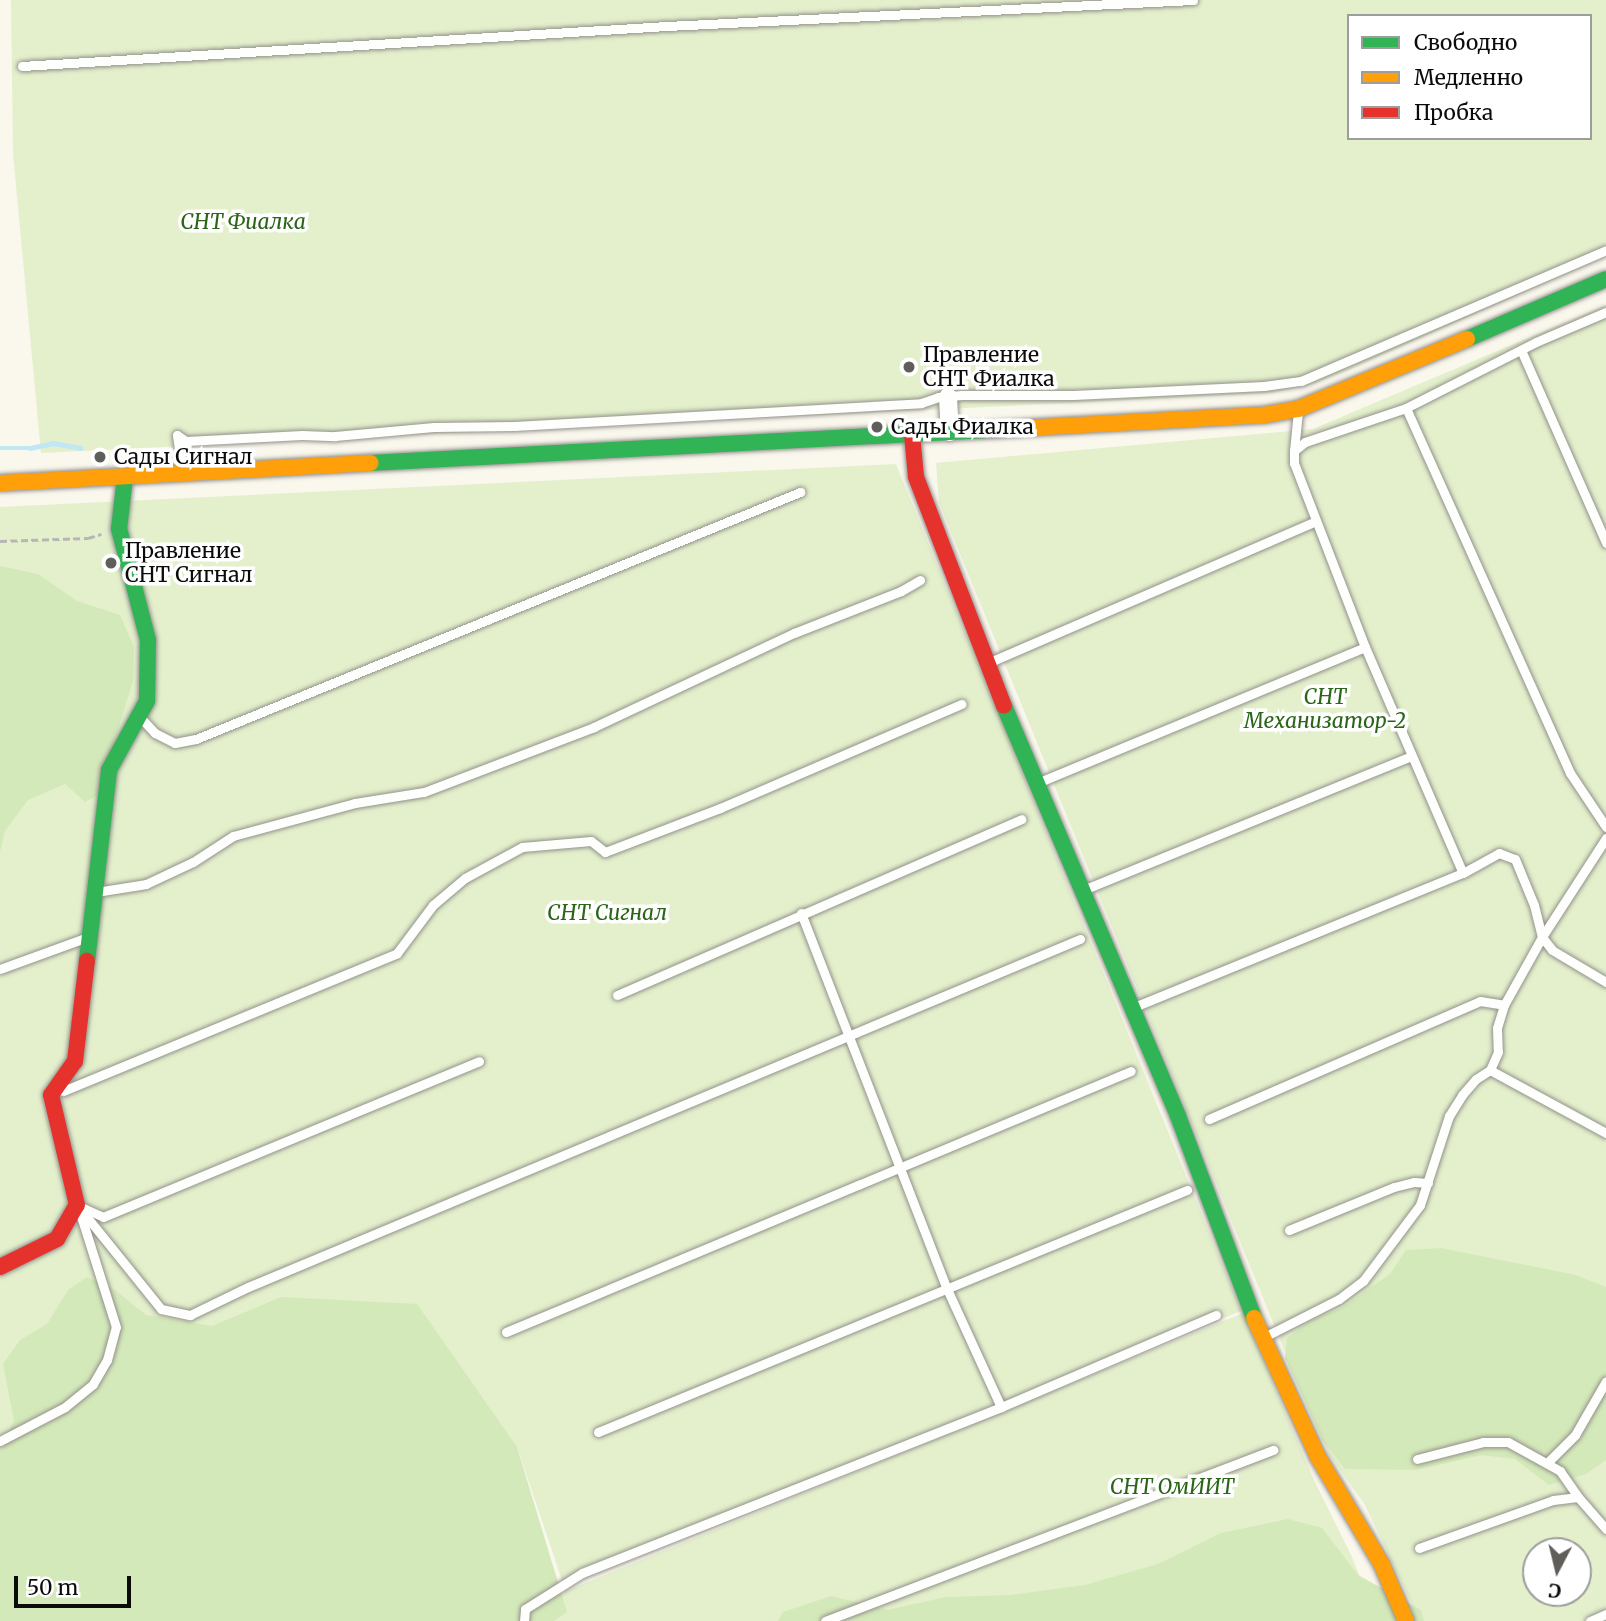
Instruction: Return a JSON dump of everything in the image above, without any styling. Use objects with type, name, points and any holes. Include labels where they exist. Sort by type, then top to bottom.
[{"type":"street","points":[[0,483],[1200,421],[1298,409],[1606,279]]},
{"type":"street","points":[[948,397],[950,432]]},
{"type":"street","points":[[912,434],[916,477],[922,498],[1037,783],[1178,1116],[1262,1338],[1318,1457],[1382,1566],[1406,1621]]},
{"type":"street","points":[[0,1267],[57,1239],[77,1205],[51,1095],[75,1061],[109,770],[147,701],[148,640],[119,529],[125,477]]},
{"type":"lane","points":[[22,66],[667,26],[1193,0]]},
{"type":"lane","points":[[182,474],[177,435],[186,441],[302,435],[335,436],[434,427],[514,426],[908,404],[948,397],[1073,396],[1264,387],[1301,381],[1606,250]]},
{"type":"lane","points":[[1294,451],[1305,442],[1406,408],[1521,350],[1606,312]]},
{"type":"lane","points":[[1521,350],[1606,543]]},
{"type":"lane","points":[[1406,408],[1570,773],[1606,827]]},
{"type":"lane","points":[[1298,409],[1294,463],[1365,646],[1462,873]]},
{"type":"lane","points":[[139,716],[155,733],[175,743],[196,739],[800,492]]},
{"type":"lane","points":[[988,663],[1316,521]]},
{"type":"lane","points":[[95,892],[146,884],[193,862],[233,836],[355,803],[424,792],[594,727],[794,633],[901,591],[919,580]]},
{"type":"lane","points":[[1037,783],[1365,646]]},
{"type":"lane","points":[[51,1095],[146,1059],[315,985],[397,953],[433,905],[465,878],[522,847],[591,841],[605,852],[720,808],[962,704]]},
{"type":"lane","points":[[1082,890],[1412,757]]},
{"type":"lane","points":[[617,995],[1021,819]]},
{"type":"lane","points":[[1262,1338],[1339,1299],[1363,1281],[1420,1205],[1449,1116],[1476,1079],[1490,1070],[1498,1052],[1496,1028],[1504,1006],[1542,937],[1606,838]]},
{"type":"lane","points":[[1131,1009],[1462,873],[1499,853],[1515,859],[1534,905],[1542,937],[1552,950],[1606,982]]},
{"type":"lane","points":[[801,913],[947,1289],[1001,1407]]},
{"type":"lane","points":[[0,969],[90,937]]},
{"type":"lane","points":[[77,1205],[161,1309],[190,1315],[261,1282],[1080,939]]},
{"type":"lane","points":[[1209,1119],[1480,1001],[1492,1001],[1504,1006]]},
{"type":"lane","points":[[77,1205],[103,1217],[479,1061]]},
{"type":"lane","points":[[1490,1070],[1606,1133]]},
{"type":"lane","points":[[506,1332],[1131,1071]]},
{"type":"lane","points":[[1289,1230],[1394,1187],[1414,1182],[1428,1183]]},
{"type":"lane","points":[[598,1432],[1187,1190]]},
{"type":"lane","points":[[0,1441],[65,1407],[93,1384],[107,1360],[116,1327],[77,1205]]},
{"type":"lane","points":[[524,1621],[525,1609],[582,1573],[1001,1407],[1216,1315]]},
{"type":"lane","points":[[1547,1463],[1575,1435],[1606,1381]]},
{"type":"lane","points":[[1417,1458],[1483,1442],[1508,1442],[1560,1471],[1578,1497],[1605,1527]]},
{"type":"lane","points":[[825,1621],[1273,1450]]},
{"type":"lane","points":[[1419,1548],[1553,1500],[1578,1497]]},
{"type":"lane","points":[[1590,1621],[1606,1614]]},
{"type":"path","points":[[0,541],[88,538],[119,529]]},
{"type":"green space","name":"СНТ Фиалка","points":[[11,0],[1606,0],[1606,256],[1314,384],[1272,393],[41,453],[13,154]]},
{"type":"green space","name":"СНТ Механизатор-2","points":[[1606,305],[1606,1621],[1420,1621],[1365,1505],[1329,1454],[1303,1396],[939,502],[936,463],[1313,429]]},
{"type":"green space","name":"СНТ Сигнал","points":[[896,464],[1241,1311],[564,1586],[517,1447],[0,1456],[0,507]]},
{"type":"green space","points":[[0,566],[38,574],[77,601],[120,615],[134,647],[133,681],[98,795],[85,802],[65,784],[28,800],[5,831],[0,852]]},
{"type":"green space","points":[[1441,1248],[1576,1275],[1606,1287],[1606,1460],[1586,1474],[1549,1485],[1515,1459],[1481,1455],[1415,1470],[1345,1469],[1323,1441],[1285,1358],[1287,1338],[1310,1321],[1343,1307],[1390,1274],[1406,1250]]},
{"type":"green space","points":[[87,1277],[115,1290],[146,1315],[212,1326],[281,1297],[417,1304],[517,1447],[567,1612],[554,1621],[0,1621],[0,1448],[14,1421],[3,1364],[20,1340],[47,1324],[68,1290]]},
{"type":"green space","name":"СНТ ОмИИТ","points":[[1243,1313],[1314,1480],[1352,1557],[1377,1621],[532,1621],[566,1591]]},
{"type":"green space","points":[[1288,1519],[1322,1528],[1358,1575],[1421,1610],[1424,1621],[778,1621],[783,1612],[831,1596],[887,1610],[946,1597],[1010,1595],[1085,1585],[1158,1564],[1221,1533]]},
{"type":"waterway","points":[[0,448],[30,448],[53,443],[81,448]]},
{"type":"traffic: fast","points":[[1467,339],[1606,279]]},
{"type":"traffic: fast","points":[[370,463],[1006,429]]},
{"type":"traffic: fast","points":[[87,961],[109,770],[147,701],[148,640],[119,529],[125,477]]},
{"type":"traffic: fast","points":[[1004,706],[1178,1116],[1254,1318]]},
{"type":"traffic: slow","points":[[1006,429],[1264,415],[1298,409],[1467,339]]},
{"type":"traffic: slow","points":[[0,483],[370,463]]},
{"type":"traffic: slow","points":[[1254,1318],[1318,1457],[1382,1565],[1406,1621]]},
{"type":"traffic: jam","points":[[912,434],[916,477],[1004,706]]},
{"type":"traffic: jam","points":[[0,1267],[57,1239],[77,1205],[51,1095],[75,1061],[87,961]]},
{"type":"place","name":"Правление СНТ Фиалка","points":[[909,367]]},
{"type":"place","name":"Сады Фиалка","points":[[877,427]]},
{"type":"place","name":"Сады Сигнал","points":[[100,457]]},
{"type":"place","name":"Правление СНТ Сигнал","points":[[111,563]]}]
